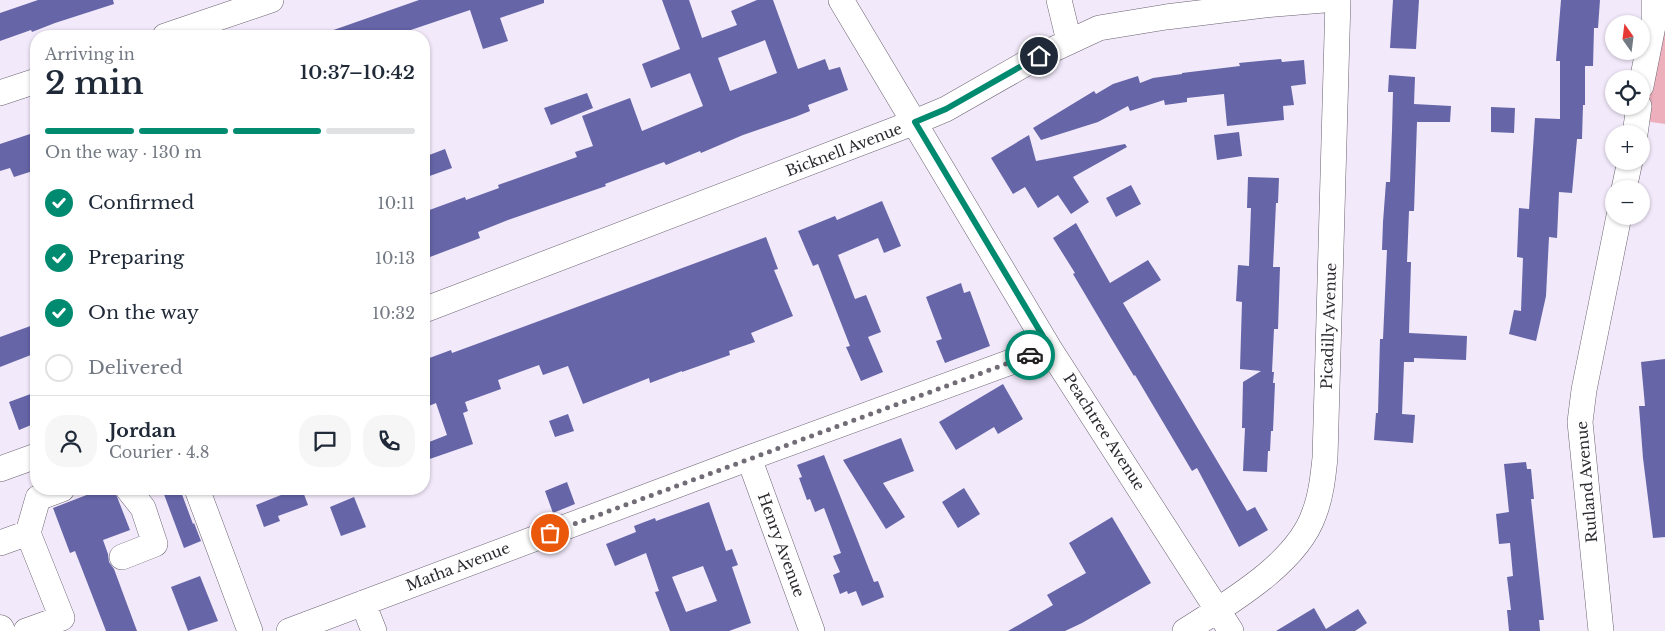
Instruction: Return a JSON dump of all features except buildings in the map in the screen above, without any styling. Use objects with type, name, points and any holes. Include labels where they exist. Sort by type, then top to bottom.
[{"type":"street","points":[[183,30],[271,0]]},
{"type":"street","name":"Peachtree Avenue","points":[[841,0],[1050,348],[1231,631]]},
{"type":"street","points":[[1059,0],[1069,41]]},
{"type":"street","name":"Bicknell Avenue","points":[[430,308],[915,122],[946,109],[1039,56],[1099,28],[1166,16],[1324,0]]},
{"type":"street","name":"Picadilly Avenue","points":[[1185,631],[1250,589],[1288,554],[1314,516],[1322,485],[1325,458],[1338,0]]},
{"type":"street","points":[[1644,70],[1654,21],[1654,0]]},
{"type":"street","points":[[0,93],[30,82]]},
{"type":"street","name":"Rutland Avenue","points":[[1601,631],[1580,422],[1584,390],[1616,225]]},
{"type":"street","name":"Matha Avenue","points":[[289,631],[749,458],[1050,348]]},
{"type":"street","points":[[0,470],[30,458]]},
{"type":"street","name":"Henry Avenue","points":[[749,458],[812,631]]},
{"type":"street","points":[[26,631],[64,624],[28,532],[38,498],[46,495]]},
{"type":"street","points":[[122,557],[154,544],[143,508],[133,495]]},
{"type":"street","points":[[199,495],[250,631]]},
{"type":"street","points":[[0,543],[28,532]]},
{"type":"street","points":[[363,603],[374,631]]},
{"type":"shaded area","points":[[1665,17],[1665,124],[1644,121],[1645,115],[1650,115],[1650,91]]},
{"type":"way so far","points":[[550,533],[1030,355]]},
{"type":"route","points":[[1030,355],[1050,348],[915,122],[946,109],[1039,56]]}]
